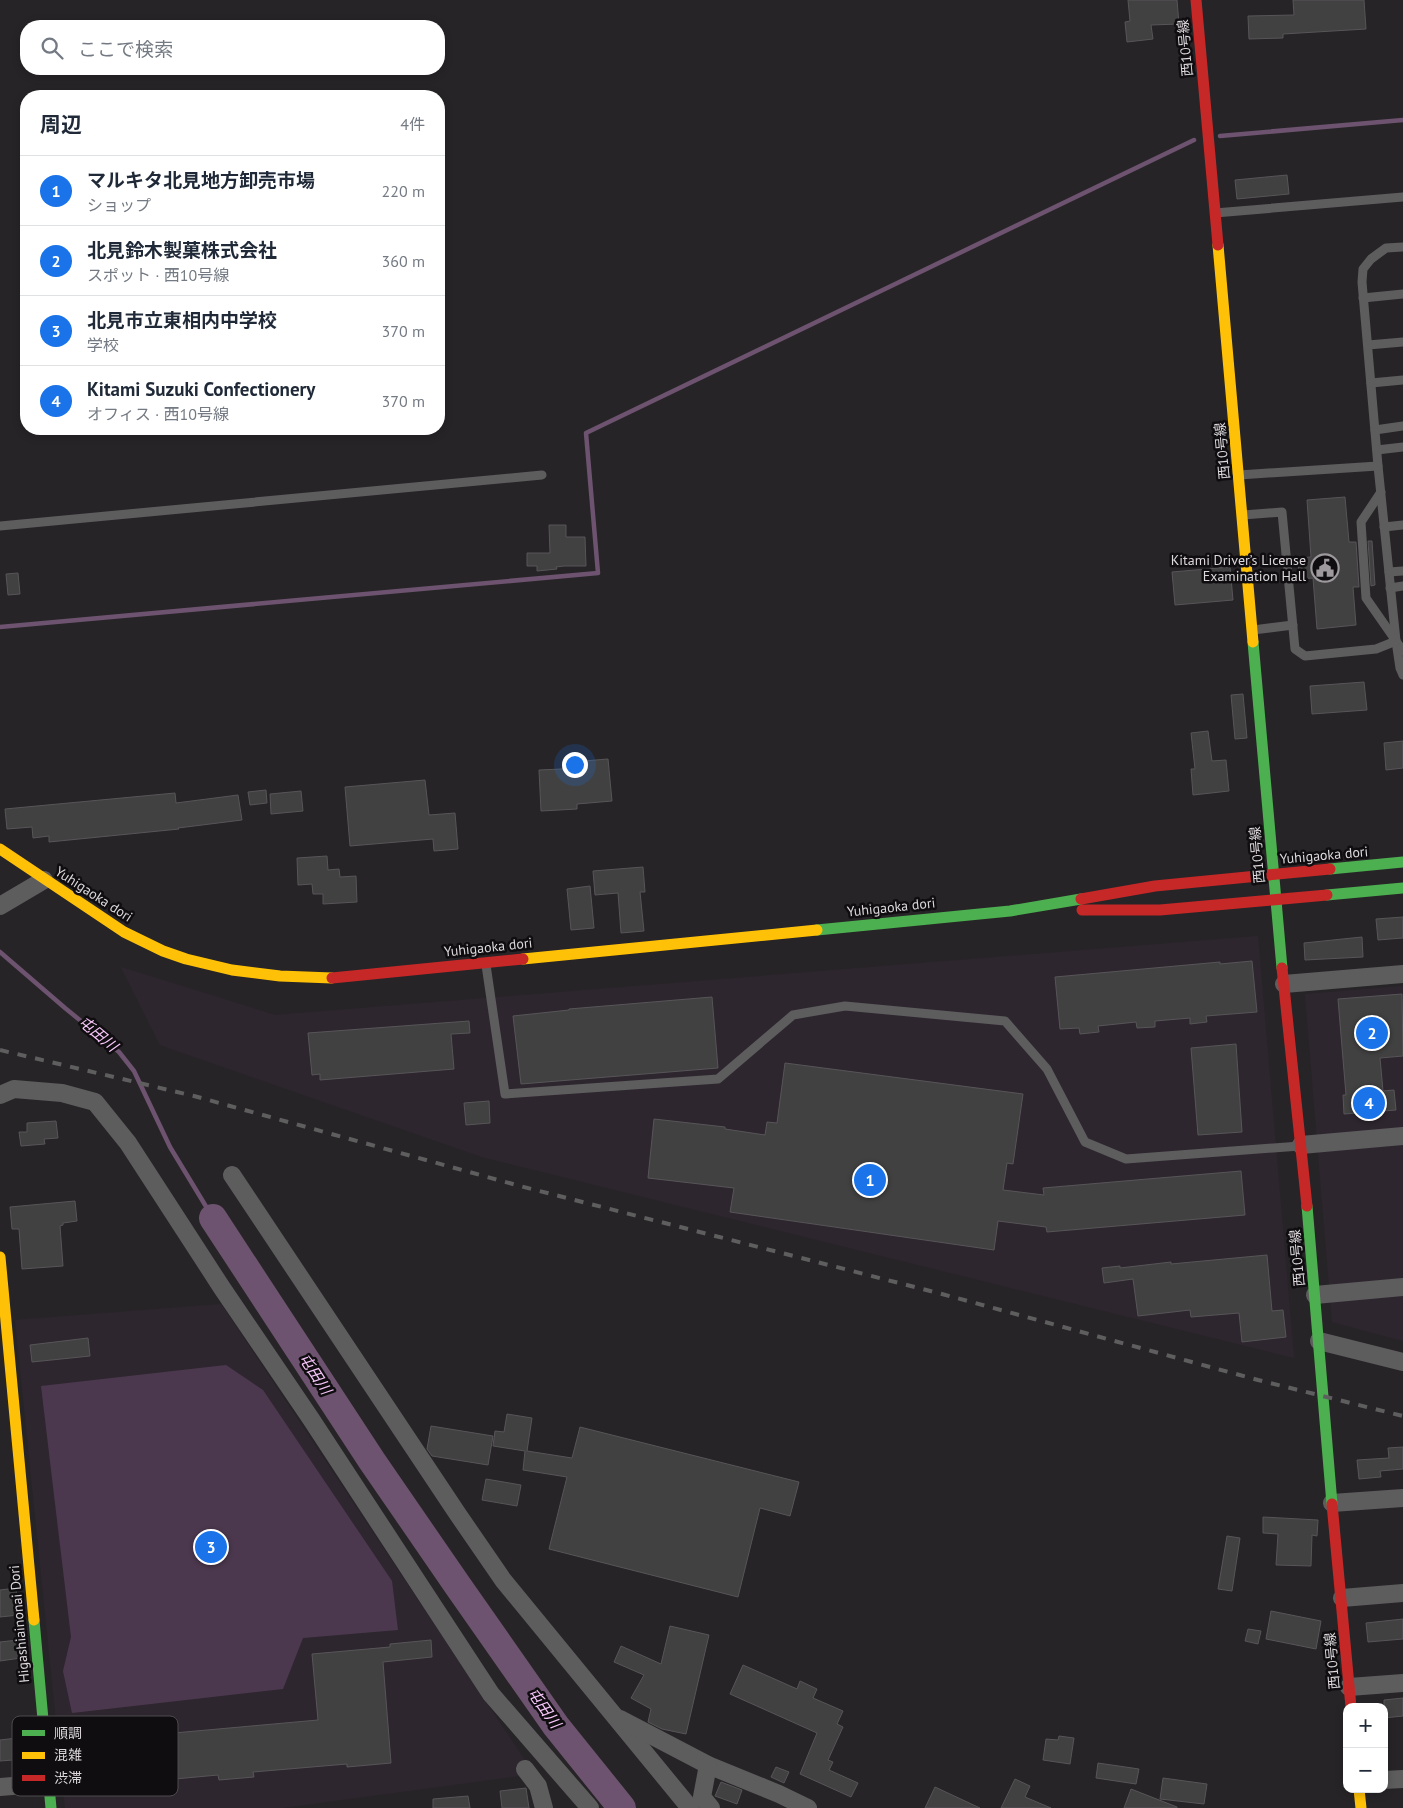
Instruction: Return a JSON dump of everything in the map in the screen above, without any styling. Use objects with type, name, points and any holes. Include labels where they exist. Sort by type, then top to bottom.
[{"type":"street","name":"西10号線","points":[[1196,0],[1276,900],[1302,1145],[1351,1703]]},
{"type":"street","name":"Yuhigaoka dori","points":[[0,849],[44,880],[140,941],[188,960],[236,972],[281,977],[329,978],[1010,911],[1155,886],[1403,862]]},
{"type":"street","points":[[0,906],[44,880]]},
{"type":"street","name":"Yuhigaoka dori","points":[[1010,911],[1160,910],[1403,888]]},
{"type":"street","points":[[1284,984],[1403,974]]},
{"type":"street","points":[[0,1095],[14,1089],[62,1093],[95,1102],[106,1115],[128,1142],[222,1288],[311,1419],[491,1694],[590,1808]]},
{"type":"street","points":[[1302,1145],[1403,1136]]},
{"type":"street","points":[[232,1175],[503,1580],[690,1808]]},
{"type":"street","name":"Higashiainonai Dori","points":[[0,1257],[7,1404],[42,1716]]},
{"type":"street","points":[[1315,1295],[1403,1287]]},
{"type":"street","points":[[1319,1341],[1403,1362]]},
{"type":"street","points":[[1332,1503],[1403,1498]]},
{"type":"street","points":[[1342,1598],[1403,1593]]},
{"type":"street","points":[[1349,1687],[1403,1683]]},
{"type":"street","points":[[613,1716],[708,1765],[808,1808]]},
{"type":"street","points":[[708,1765],[702,1798],[711,1808]]},
{"type":"street","points":[[525,1769],[538,1786],[544,1808]]},
{"type":"street","points":[[1388,1780],[1403,1778]]},
{"type":"street","points":[[1359,1793],[1361,1808]]},
{"type":"lane","points":[[1215,213],[1403,198]]},
{"type":"lane","points":[[1403,247],[1386,248],[1371,259],[1363,270],[1378,466],[1390,588],[1400,668],[1403,675]]},
{"type":"lane","points":[[1364,298],[1403,294]]},
{"type":"lane","points":[[1368,346],[1403,342]]},
{"type":"lane","points":[[1371,383],[1403,380]]},
{"type":"lane","points":[[1375,430],[1403,426]]},
{"type":"lane","points":[[1377,450],[1403,447]]},
{"type":"lane","points":[[1239,475],[1378,466]]},
{"type":"lane","points":[[0,526],[542,475]]},
{"type":"lane","points":[[1381,492],[1361,522],[1366,598],[1403,651]]},
{"type":"lane","points":[[1242,516],[1282,512],[1295,649],[1305,656],[1376,649],[1396,641]]},
{"type":"lane","points":[[1384,527],[1403,525]]},
{"type":"lane","points":[[1389,572],[1403,571]]},
{"type":"lane","points":[[1390,588],[1403,586]]},
{"type":"lane","points":[[1252,630],[1293,626]]},
{"type":"lane","points":[[486,962],[505,1094],[718,1079],[793,1015],[845,1006],[1005,1021],[1047,1069],[1085,1142],[1126,1159],[1302,1145]]},
{"type":"shaded area","points":[[1258,936],[1294,1358],[482,1157],[160,1045],[121,967],[275,1015]]},
{"type":"shaded area","points":[[1403,986],[1403,1341],[1332,1322],[1305,994]]},
{"type":"shaded area","points":[[221,1304],[534,1774],[282,1808],[65,1808],[64,1796],[178,1796],[178,1716],[56,1716],[15,1320]]},
{"type":"shaded area","points":[[226,1365],[263,1390],[392,1581],[398,1630],[303,1638],[283,1689],[72,1713],[63,1671],[71,1637],[41,1386]]},
{"type":"building","points":[[1128,0],[1177,0],[1179,24],[1151,25],[1153,39],[1127,42],[1125,22],[1130,21]]},
{"type":"building","points":[[1293,0],[1364,0],[1366,29],[1283,34],[1283,38],[1249,39],[1248,16],[1294,15]]},
{"type":"building","points":[[1287,175],[1289,194],[1237,199],[1235,180]]},
{"type":"building","name":"Kitami Driver’s License Examination Hall","points":[[1345,497],[1349,542],[1356,542],[1359,587],[1353,587],[1356,625],[1317,629],[1313,578],[1299,579],[1298,558],[1311,557],[1307,500]]},
{"type":"building","points":[[549,525],[566,525],[566,537],[585,537],[586,566],[564,566],[556,567],[557,569],[537,571],[537,566],[527,566],[527,553],[550,553]]},
{"type":"building","points":[[1368,541],[1372,541],[1375,585],[1371,586]]},
{"type":"building","points":[[1230,567],[1233,600],[1175,605],[1172,572]]},
{"type":"building","points":[[18,573],[20,594],[8,595],[6,574]]},
{"type":"building","points":[[1364,682],[1367,710],[1312,714],[1310,686]]},
{"type":"building","points":[[1243,694],[1247,738],[1235,739],[1231,695]]},
{"type":"building","points":[[1208,731],[1212,761],[1226,760],[1229,791],[1193,795],[1191,769],[1195,769],[1191,733]]},
{"type":"building","points":[[1403,741],[1403,768],[1386,770],[1384,743]]},
{"type":"building","points":[[608,759],[612,801],[577,804],[577,809],[541,811],[539,770],[584,768],[584,761]]},
{"type":"building","points":[[425,780],[429,815],[455,813],[458,849],[434,851],[433,839],[350,846],[345,787]]},
{"type":"building","points":[[266,790],[267,803],[250,805],[248,792]]},
{"type":"building","points":[[301,791],[303,811],[271,814],[270,794]]},
{"type":"building","points":[[175,793],[176,803],[238,795],[242,820],[179,829],[49,842],[49,836],[33,838],[32,827],[7,829],[5,809]]},
{"type":"building","points":[[327,856],[328,870],[339,869],[340,877],[356,876],[357,902],[323,904],[323,894],[313,894],[312,884],[298,885],[297,858]]},
{"type":"building","points":[[643,867],[645,892],[640,892],[644,931],[621,933],[618,893],[595,895],[593,871]]},
{"type":"building","points":[[590,886],[594,928],[571,930],[567,889]]},
{"type":"building","points":[[1403,917],[1403,938],[1378,940],[1376,919]]},
{"type":"building","points":[[1362,937],[1363,957],[1305,960],[1304,943]]},
{"type":"building","points":[[1252,961],[1257,1012],[1206,1016],[1207,1022],[1190,1024],[1190,1018],[1155,1021],[1155,1027],[1137,1028],[1136,1022],[1098,1026],[1099,1032],[1080,1034],[1079,1028],[1060,1029],[1055,977],[1220,962],[1220,964]]},
{"type":"building","points":[[1402,994],[1403,1056],[1380,1058],[1383,1091],[1394,1090],[1396,1110],[1344,1114],[1343,1095],[1346,1095],[1338,999]]},
{"type":"building","points":[[712,997],[718,1068],[521,1084],[513,1016],[569,1009]]},
{"type":"building","points":[[469,1021],[470,1033],[451,1034],[454,1069],[320,1080],[320,1074],[312,1075],[308,1033]]},
{"type":"building","points":[[1236,1044],[1242,1132],[1198,1135],[1191,1048]]},
{"type":"building","points":[[785,1063],[1023,1094],[1013,1164],[1007,1163],[1003,1190],[1044,1195],[1043,1188],[1241,1171],[1245,1215],[1047,1232],[1046,1227],[998,1221],[994,1250],[730,1212],[734,1188],[648,1178],[654,1119],[725,1127],[725,1129],[765,1135],[767,1122],[777,1123]]},
{"type":"building","points":[[489,1101],[490,1123],[466,1125],[464,1103]]},
{"type":"building","points":[[56,1121],[58,1138],[44,1139],[45,1144],[21,1146],[19,1132],[27,1132],[27,1123]]},
{"type":"building","points":[[75,1201],[77,1221],[63,1223],[60,1226],[63,1266],[22,1269],[19,1229],[12,1229],[10,1207]]},
{"type":"building","points":[[1267,1255],[1272,1311],[1283,1310],[1286,1337],[1242,1342],[1239,1313],[1191,1317],[1190,1310],[1138,1316],[1133,1279],[1104,1283],[1102,1268],[1120,1266],[1120,1268],[1171,1262],[1171,1264]]},
{"type":"building","points":[[88,1338],[90,1356],[32,1362],[30,1345]]},
{"type":"building","points":[[507,1414],[532,1418],[527,1451],[572,1458],[580,1427],[799,1482],[790,1516],[760,1508],[738,1597],[549,1549],[567,1477],[523,1470],[525,1451],[493,1446],[495,1431],[504,1432]]},
{"type":"building","points":[[431,1426],[493,1436],[488,1465],[432,1456],[427,1449]]},
{"type":"building","points":[[1403,1447],[1403,1469],[1380,1471],[1381,1477],[1359,1479],[1357,1460],[1389,1458],[1388,1448]]},
{"type":"building","points":[[486,1479],[521,1485],[517,1506],[482,1500]]},
{"type":"building","points":[[1263,1517],[1318,1520],[1317,1536],[1312,1535],[1311,1566],[1276,1565],[1278,1534],[1263,1533]]},
{"type":"building","points":[[1227,1536],[1240,1538],[1232,1591],[1218,1589]]},
{"type":"building","points":[[16,1588],[19,1615],[0,1617],[0,1590]]},
{"type":"building","points":[[1271,1611],[1321,1621],[1316,1649],[1266,1639]]},
{"type":"building","points":[[1403,1619],[1403,1639],[1368,1642],[1366,1623]]},
{"type":"building","points":[[670,1626],[709,1635],[686,1734],[662,1729],[648,1722],[651,1709],[631,1698],[644,1675],[614,1662],[621,1646],[661,1664]]},
{"type":"building","points":[[1248,1629],[1261,1631],[1258,1644],[1245,1641]]},
{"type":"building","points":[[18,1640],[21,1658],[0,1661],[0,1642]]},
{"type":"building","points":[[431,1640],[432,1657],[383,1662],[391,1763],[347,1767],[347,1764],[253,1772],[254,1777],[219,1780],[218,1775],[178,1779],[178,1733],[318,1720],[312,1654],[390,1647],[390,1644]]},
{"type":"building","points":[[743,1665],[797,1689],[800,1681],[817,1689],[813,1698],[843,1711],[837,1724],[843,1727],[828,1760],[833,1762],[829,1770],[858,1783],[851,1797],[800,1774],[817,1733],[730,1694]]},
{"type":"building","points":[[1403,1698],[1403,1716],[1388,1718],[1388,1703],[1384,1703],[1384,1700]]},
{"type":"building","points":[[1059,1736],[1074,1738],[1070,1764],[1043,1760],[1046,1739],[1058,1740]]},
{"type":"building","points":[[12,1739],[12,1760],[0,1761],[0,1740]]},
{"type":"building","points":[[1098,1763],[1139,1769],[1136,1784],[1096,1778]]},
{"type":"building","points":[[776,1767],[789,1772],[784,1783],[771,1777]]},
{"type":"building","points":[[1163,1778],[1207,1784],[1204,1804],[1160,1799]]},
{"type":"building","points":[[1015,1779],[1030,1786],[1025,1797],[1051,1808],[1001,1808]]},
{"type":"building","points":[[721,1782],[742,1790],[737,1804],[715,1796]]},
{"type":"building","points":[[935,1787],[980,1808],[925,1808]]},
{"type":"building","points":[[526,1788],[529,1808],[502,1808],[500,1791]]},
{"type":"building","points":[[1131,1789],[1177,1807],[1177,1808],[1124,1808]]},
{"type":"building","points":[[468,1796],[470,1808],[433,1808],[433,1799]]},
{"type":"waterway","points":[[1220,136],[1403,120]]},
{"type":"waterway","points":[[0,627],[598,573],[586,433],[1194,140]]},
{"type":"waterway","name":"屯田川","points":[[0,952],[119,1052],[134,1071],[170,1147],[213,1218]]},
{"type":"waterway","name":"屯田川","points":[[213,1218],[372,1461],[458,1586],[556,1726],[622,1808]]},
{"type":"railway","points":[[0,1050],[194,1096],[520,1186],[942,1294],[1258,1380],[1403,1416]]},
{"type":"traffic: fast","points":[[1253,642],[1282,968]]},
{"type":"traffic: fast","points":[[1330,869],[1403,862]]},
{"type":"traffic: fast","points":[[1327,895],[1403,888]]},
{"type":"traffic: fast","points":[[817,930],[1010,911],[1081,899]]},
{"type":"traffic: fast","points":[[1307,1206],[1332,1504]]},
{"type":"traffic: fast","points":[[34,1620],[43,1716]]},
{"type":"traffic: fast","points":[[50,1796],[51,1808]]},
{"type":"traffic: slow","points":[[1218,245],[1253,642]]},
{"type":"traffic: slow","points":[[0,849],[124,932],[163,951],[186,959],[232,970],[280,976],[332,978]]},
{"type":"traffic: slow","points":[[523,959],[817,930]]},
{"type":"traffic: slow","points":[[0,1257],[34,1620]]},
{"type":"traffic: slow","points":[[1359,1793],[1361,1808]]},
{"type":"traffic: jam","points":[[1196,0],[1218,245]]},
{"type":"traffic: jam","points":[[1081,899],[1155,886],[1330,869]]},
{"type":"traffic: jam","points":[[1082,910],[1160,910],[1327,895]]},
{"type":"traffic: jam","points":[[332,978],[523,959]]},
{"type":"traffic: jam","points":[[1282,968],[1307,1206]]},
{"type":"traffic: jam","points":[[1332,1504],[1351,1703]]},
{"type":"place","name":"Kitami Driver’s License Examination Hall","points":[[1325,568]]},
{"type":"place","name":"北見鈴木製菓株式会社","points":[[1372,1033]]},
{"type":"place","name":"Kitami Suzuki Confectionery","points":[[1369,1103]]},
{"type":"place","name":"マルキタ北見地方卸売市場","points":[[870,1180]]},
{"type":"place","name":"北見市立東相内中学校","points":[[211,1547]]}]
